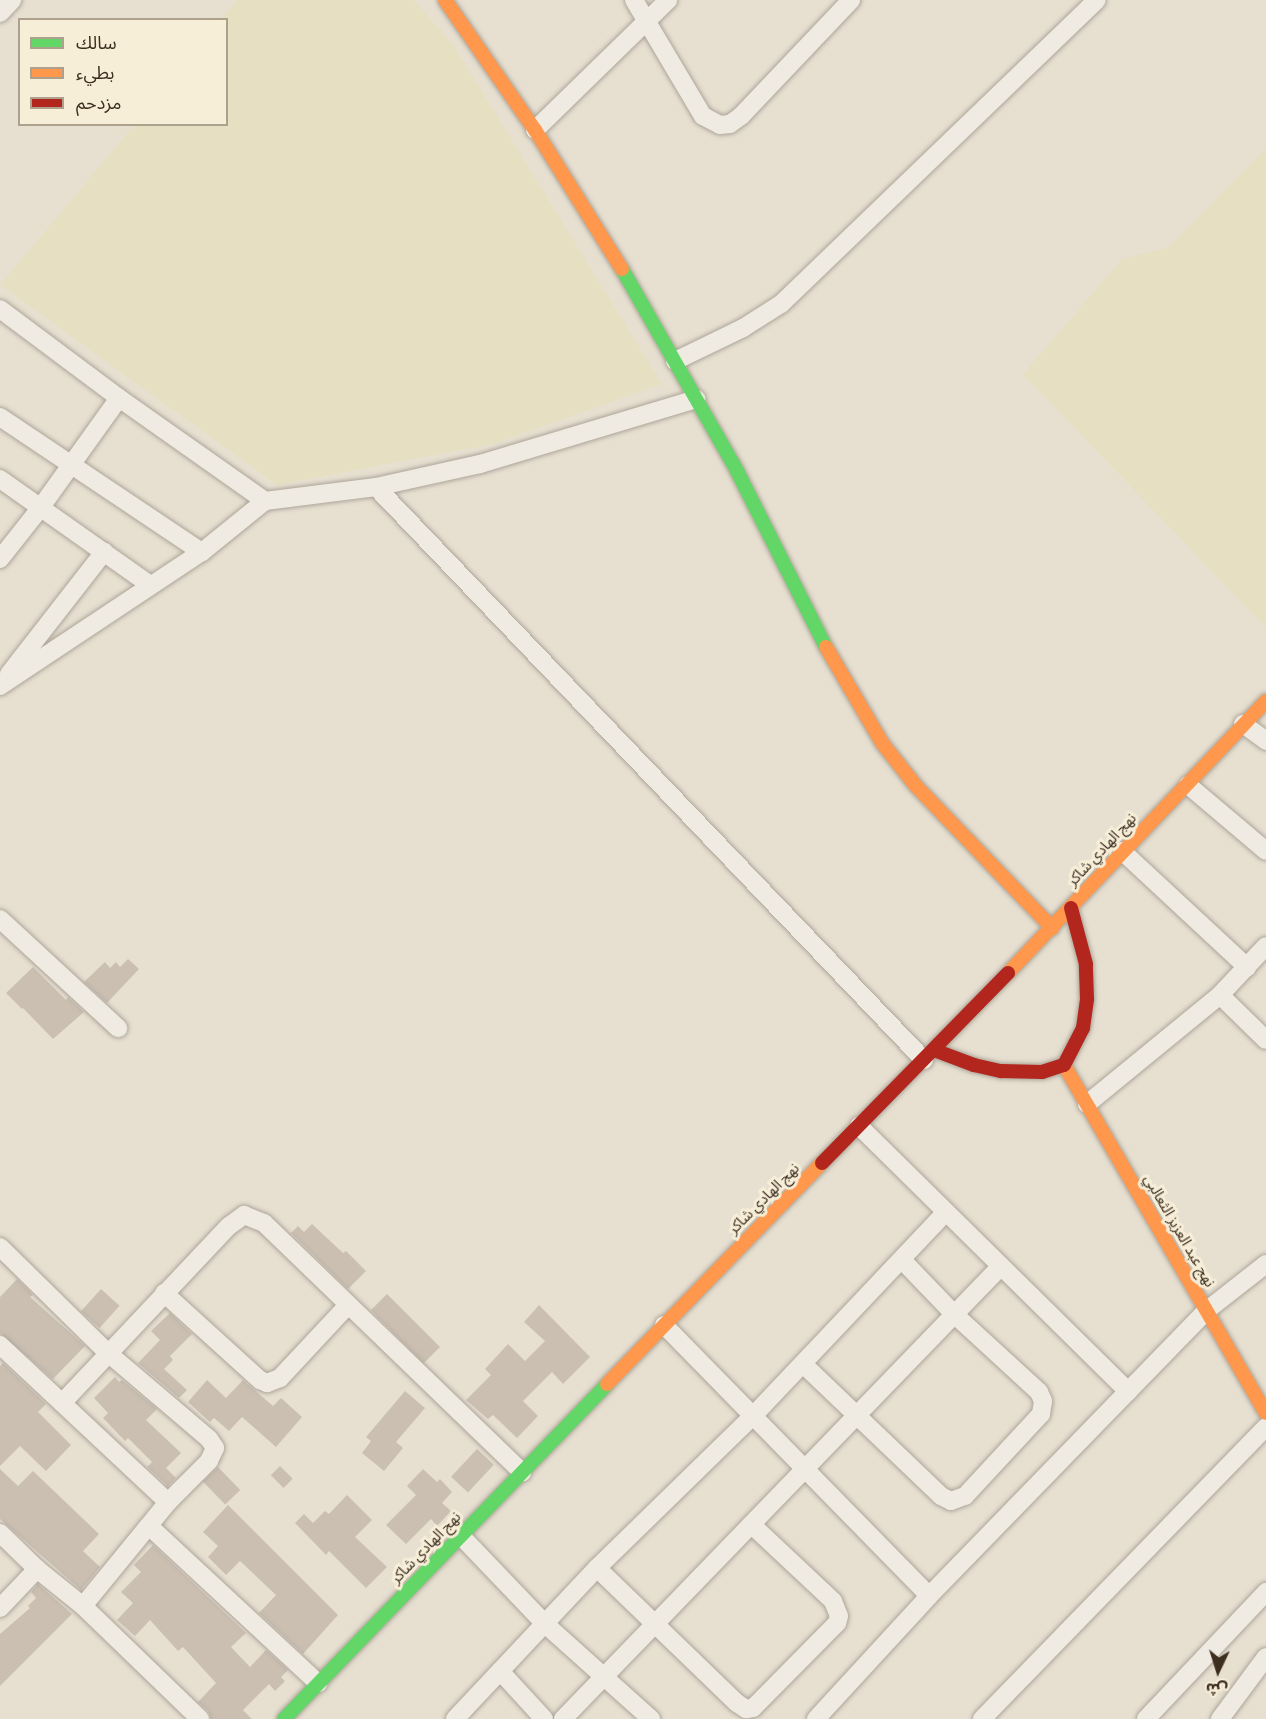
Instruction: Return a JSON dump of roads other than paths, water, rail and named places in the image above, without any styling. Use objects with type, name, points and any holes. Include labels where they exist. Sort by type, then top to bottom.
[{"type":"street","points":[[0,13],[12,0]]},
{"type":"street","points":[[445,0],[535,130],[675,361],[742,481],[821,638],[882,742],[916,786],[1052,928]]},
{"type":"street","points":[[634,0],[648,20],[703,116],[720,125],[730,124],[741,116],[851,0]]},
{"type":"street","points":[[535,130],[668,0]]},
{"type":"street","points":[[675,361],[743,328],[781,304],[1097,0]]},
{"type":"street","points":[[0,309],[119,398],[265,501]]},
{"type":"street","points":[[0,559],[41,507],[119,398]]},
{"type":"street","points":[[0,686],[202,552],[265,501],[376,486],[519,454],[696,399]]},
{"type":"street","points":[[0,417],[202,552]]},
{"type":"street","points":[[0,479],[150,585]]},
{"type":"street","points":[[376,486],[929,1055],[1001,1071],[1042,1072],[1064,1065],[1083,1028],[1087,999],[1086,964],[1071,908]]},
{"type":"street","points":[[0,686],[104,552]]},
{"type":"street","name":"نهج الهادي شاكر","points":[[284,1719],[664,1325],[1052,928],[1122,851],[1188,785],[1266,701]]},
{"type":"street","points":[[1244,724],[1266,741]]},
{"type":"street","points":[[1188,785],[1266,850]]},
{"type":"street","points":[[1122,851],[1247,967]]},
{"type":"street","points":[[0,919],[118,1028]]},
{"type":"street","points":[[1088,1104],[1220,995],[1266,946]]},
{"type":"street","points":[[1220,995],[1266,1040]]},
{"type":"street","name":"نهج عبد العزيز الثعالبي","points":[[1064,1065],[1266,1413]]},
{"type":"street","points":[[860,1126],[1128,1391]]},
{"type":"street","points":[[455,1719],[597,1568],[752,1417],[946,1212]]},
{"type":"street","points":[[62,1402],[229,1226],[244,1215],[264,1223],[522,1472]]},
{"type":"street","points":[[0,1247],[108,1353],[214,1445],[214,1453],[209,1461],[168,1502],[83,1606]]},
{"type":"street","points":[[803,1364],[941,1496],[951,1501],[965,1496],[1041,1414],[1044,1407],[1039,1392],[955,1315],[902,1260]]},
{"type":"street","points":[[816,1719],[929,1596],[1206,1311],[1266,1264]]},
{"type":"street","points":[[563,1719],[804,1467],[1001,1266]]},
{"type":"street","points":[[164,1293],[260,1380],[267,1383],[280,1378],[348,1305]]},
{"type":"street","points":[[664,1325],[929,1596]]},
{"type":"street","points":[[1,1347],[168,1502]]},
{"type":"street","points":[[982,1719],[1266,1427]]},
{"type":"street","points":[[597,1568],[737,1703],[746,1709],[759,1704],[837,1623],[839,1616],[833,1601],[751,1524]]},
{"type":"street","points":[[149,1526],[318,1683]]},
{"type":"street","points":[[0,1533],[37,1569],[83,1606],[200,1719]]},
{"type":"street","points":[[460,1536],[544,1623],[651,1719]]},
{"type":"street","points":[[0,1608],[37,1569]]},
{"type":"street","points":[[1146,1719],[1266,1592]]},
{"type":"street","points":[[1220,1719],[1263,1669]]},
{"type":"street","points":[[500,1671],[544,1719]]}]
